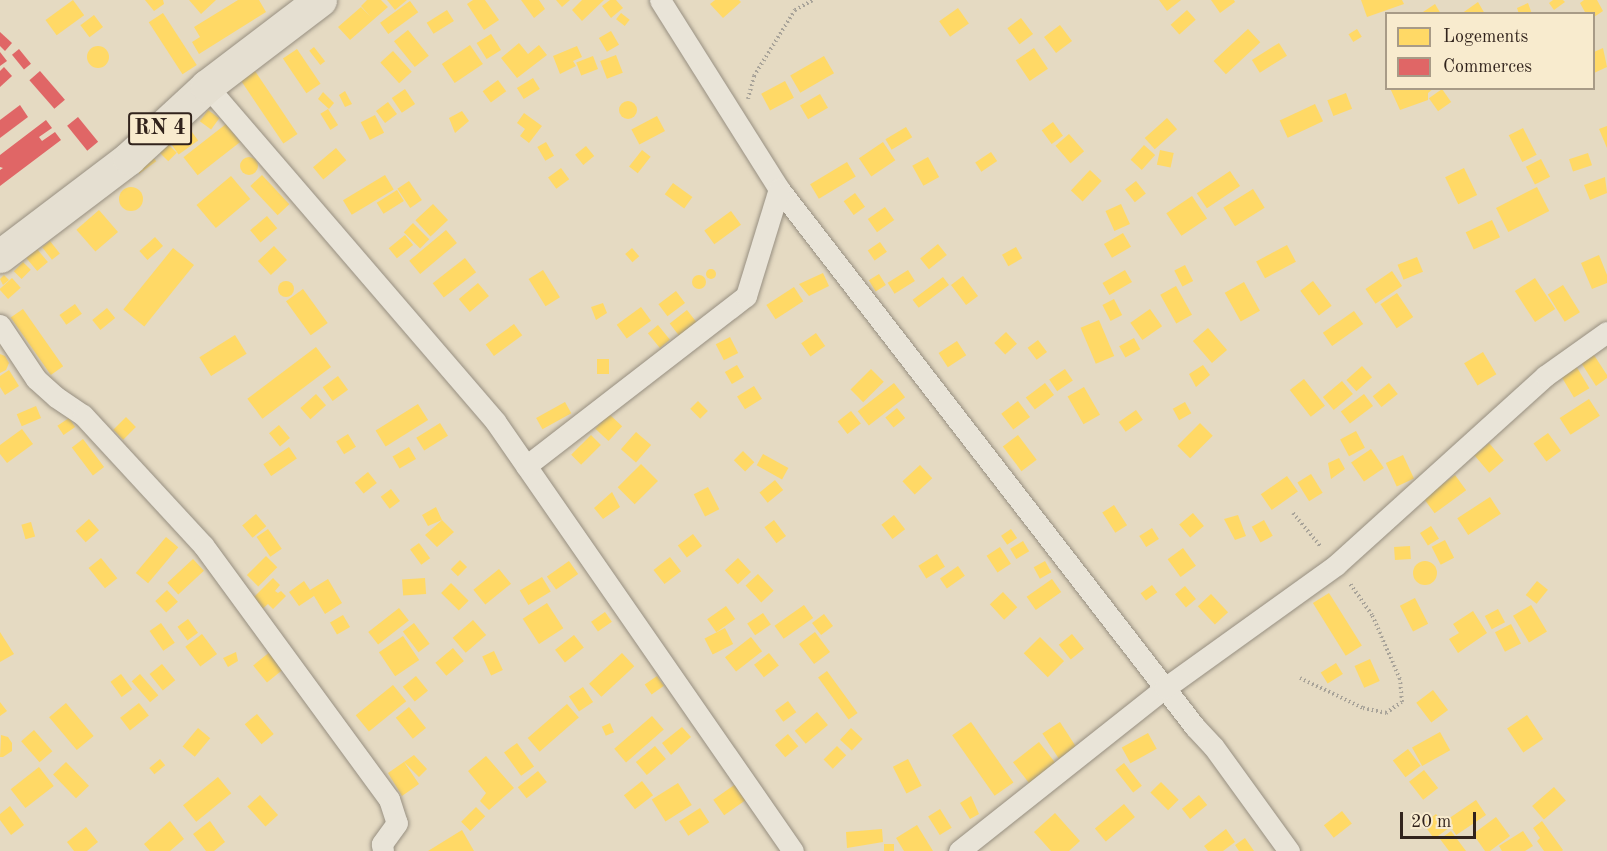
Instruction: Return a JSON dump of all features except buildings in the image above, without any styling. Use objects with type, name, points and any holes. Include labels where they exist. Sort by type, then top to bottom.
[{"type":"highway","name":"RN 4","points":[[0,256],[129,158],[207,86],[320,0]]},
{"type":"street","points":[[660,0],[779,189],[1165,688],[1213,746],[1289,851]]},
{"type":"street","points":[[207,86],[487,412],[794,851]]},
{"type":"street","points":[[526,466],[746,296],[779,189]]},
{"type":"street","points":[[0,325],[36,379],[83,415],[203,545],[389,799],[397,823],[378,849]]},
{"type":"street","points":[[959,851],[1165,688],[1336,565],[1545,376],[1607,332]]},
{"type":"path","points":[[741,129],[754,76],[795,10],[813,0]]},
{"type":"path","points":[[1293,513],[1336,565],[1372,615],[1400,679],[1402,702],[1386,712],[1363,708],[1300,678]]}]
